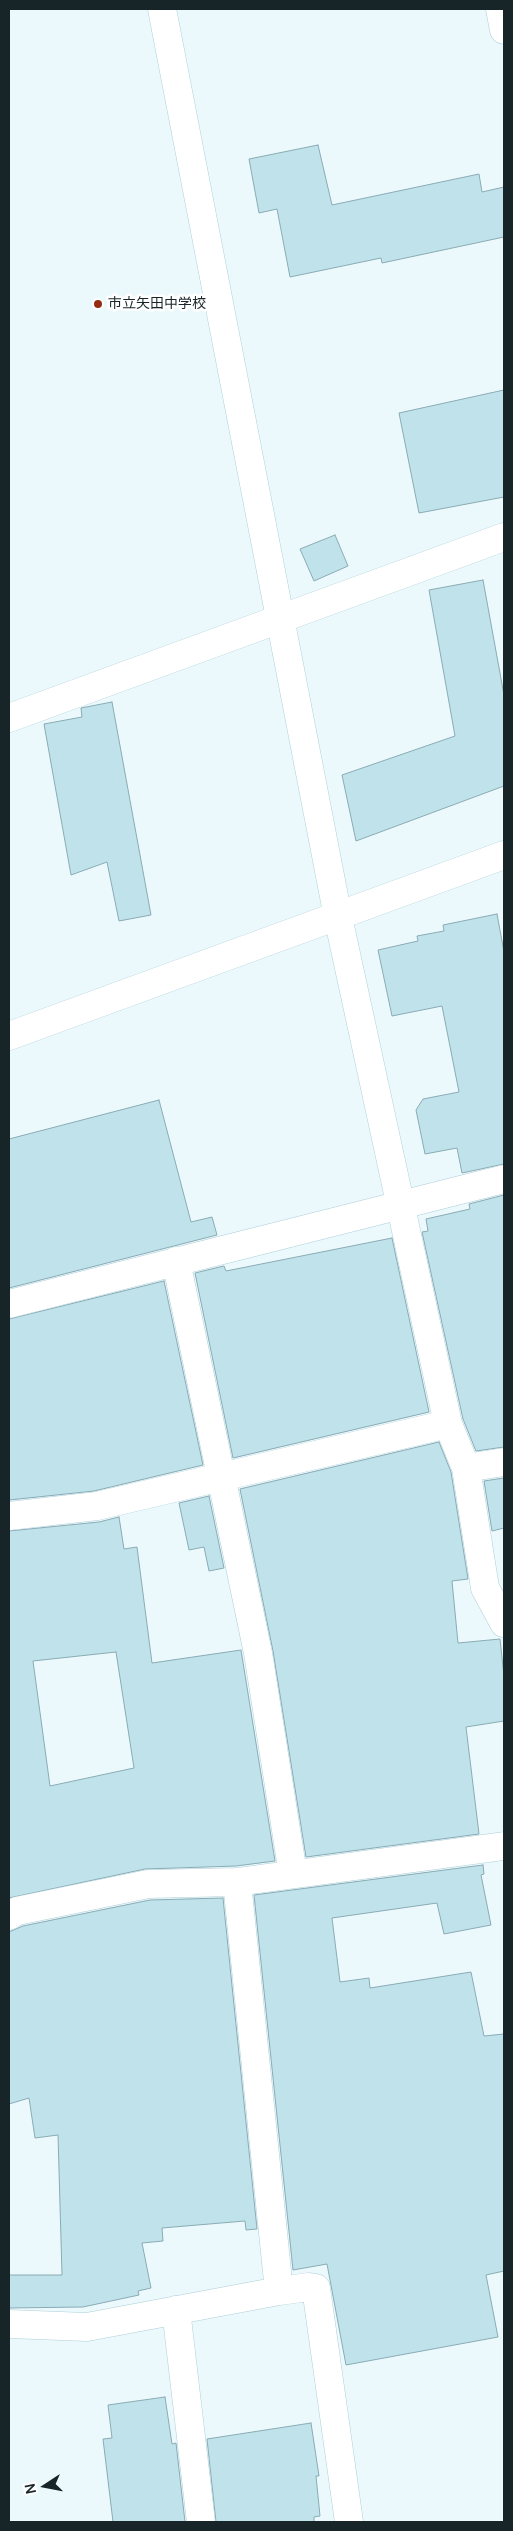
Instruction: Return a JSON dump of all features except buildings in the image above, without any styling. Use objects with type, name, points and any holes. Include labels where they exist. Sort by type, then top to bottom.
[{"type":"street","points":[[162,9],[338,918],[402,1204],[448,1424],[466,1468],[485,1588],[504,1623]]},
{"type":"street","points":[[500,9],[504,30]]},
{"type":"street","points":[[9,718],[504,537]]},
{"type":"street","points":[[9,1036],[338,918],[504,856]]},
{"type":"street","points":[[9,1304],[504,1179]]},
{"type":"street","points":[[176,1261],[258,1653],[293,1874]]},
{"type":"street","points":[[9,1516],[97,1506],[448,1424]]},
{"type":"street","points":[[466,1468],[504,1462]]},
{"type":"street","points":[[9,1916],[17,1911],[148,1884],[238,1882],[504,1846]]},
{"type":"street","points":[[238,1882],[279,2291]]},
{"type":"street","points":[[9,2324],[87,2327],[279,2291],[309,2287],[316,2288],[349,2522]]},
{"type":"street","points":[[176,2310],[201,2522]]},
{"type":"place","name":"市立矢田中学校","points":[[98,304]]}]
